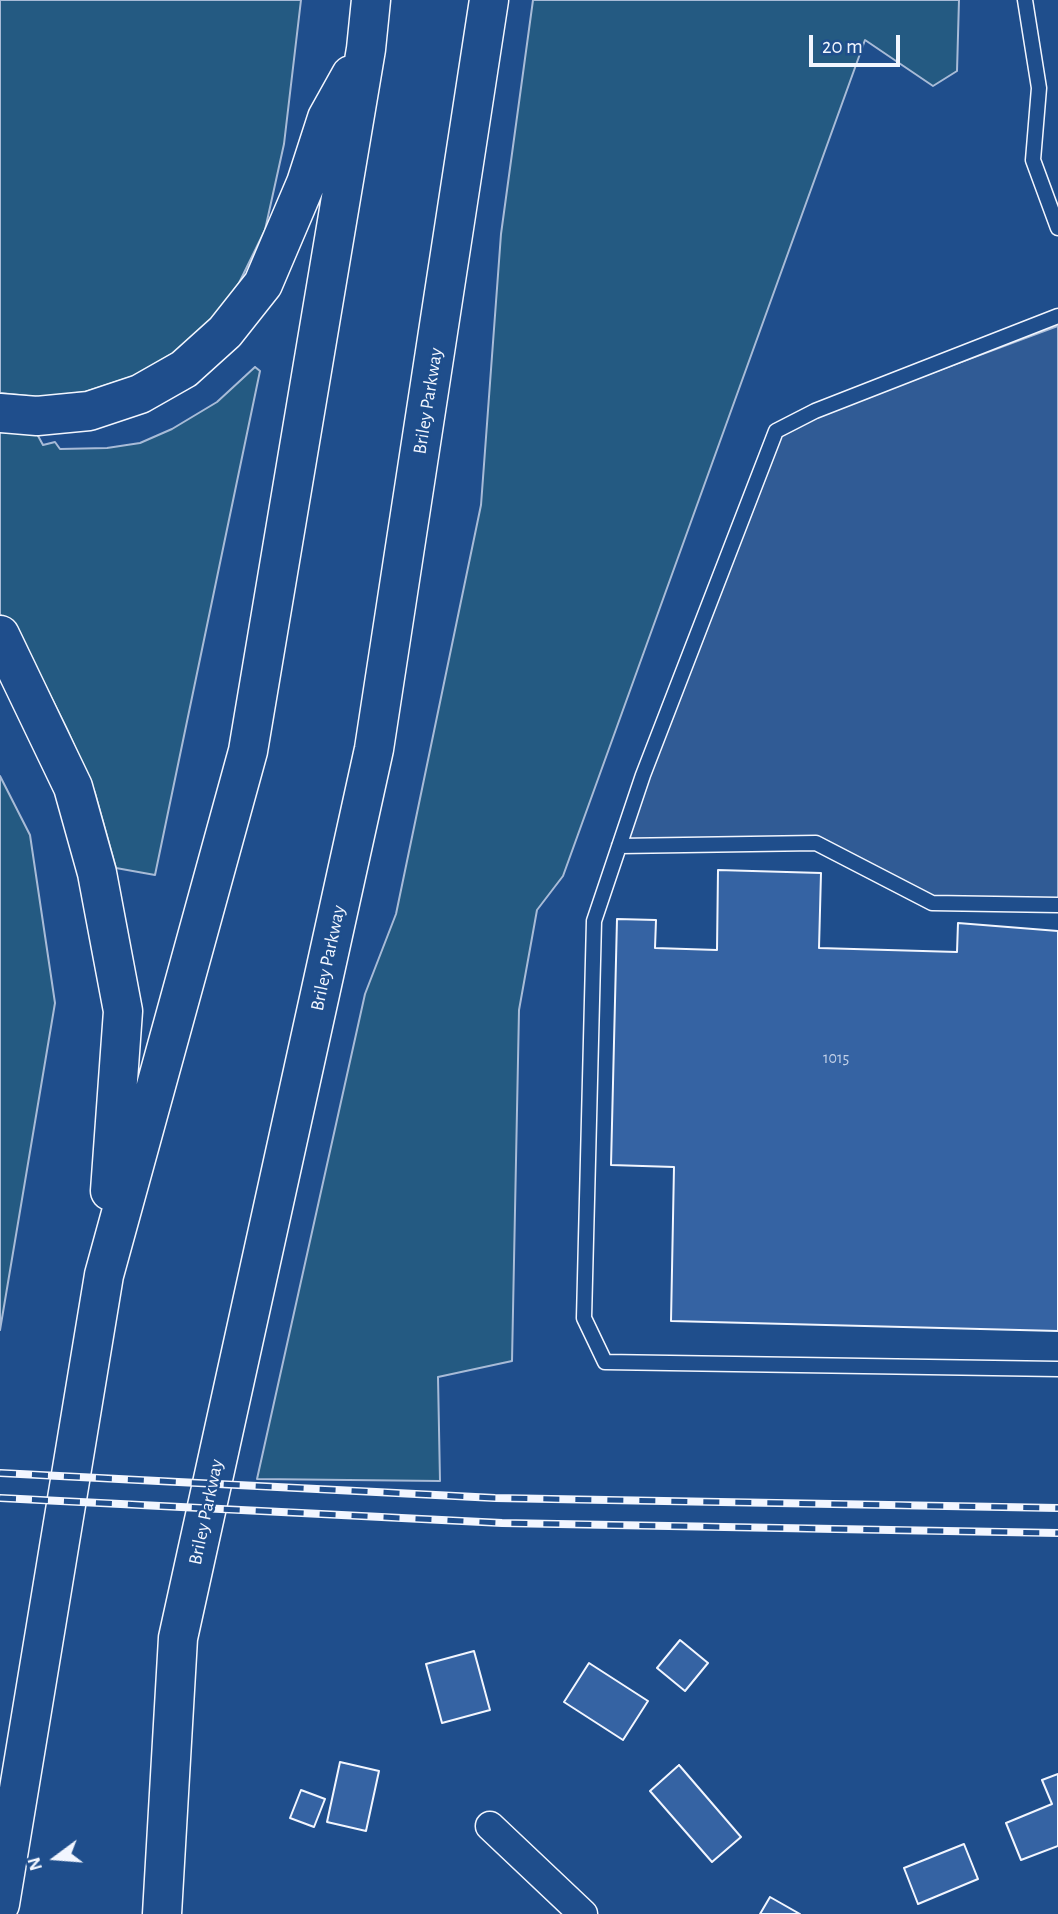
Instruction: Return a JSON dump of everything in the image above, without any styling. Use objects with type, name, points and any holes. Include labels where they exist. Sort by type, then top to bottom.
[{"type":"highway","points":[[104,1275],[248,751],[366,49],[371,0]]},
{"type":"highway","name":"Briley Parkway","points":[[162,1914],[178,1638],[374,749],[489,0]]},
{"type":"highway","points":[[0,413],[37,416],[89,411],[140,394],[184,369],[225,332],[263,284],[306,183],[327,118],[366,49]]},
{"type":"highway","points":[[0,635],[73,787],[97,873],[123,1011],[104,1275],[0,1904]]},
{"type":"street","points":[[489,1826],[583,1914]]},
{"type":"lane","points":[[1025,0],[1039,88],[1033,160],[1058,228]]},
{"type":"lane","points":[[1058,316],[815,411],[776,431],[619,846],[594,921],[584,1318],[605,1362],[1058,1369]]},
{"type":"lane","points":[[619,846],[817,843],[932,903],[1058,905]]},
{"type":"shaded area","points":[[0,0],[301,0],[284,144],[265,230],[239,283],[215,317],[180,349],[134,376],[85,392],[38,397],[0,393]]},
{"type":"shaded area","points":[[533,0],[959,0],[957,71],[933,86],[865,40],[563,876],[537,910],[519,1010],[512,1361],[438,1377],[440,1481],[257,1479],[365,994],[396,914],[481,505],[501,234]]},
{"type":"shaded area","points":[[1058,326],[1058,905],[932,903],[816,843],[619,846],[776,431]]},
{"type":"shaded area","points":[[255,367],[260,371],[155,875],[116,868],[95,793],[67,729],[30,655],[0,614],[0,432],[37,434],[43,445],[55,442],[60,449],[107,448],[140,443],[172,429],[217,402]]},
{"type":"shaded area","points":[[0,776],[30,835],[55,1003],[0,1330]]},
{"type":"building","points":[[718,870],[821,873],[819,948],[957,952],[958,923],[1058,931],[1058,1331],[671,1321],[674,1167],[611,1165],[617,919],[656,920],[655,948],[717,950]]},
{"type":"building","points":[[680,1640],[708,1663],[685,1691],[657,1668]]},
{"type":"building","points":[[474,1651],[490,1710],[442,1723],[426,1664]]},
{"type":"building","points":[[589,1663],[648,1701],[623,1740],[564,1702]]},
{"type":"building","points":[[340,1762],[379,1771],[366,1831],[327,1822]]},
{"type":"building","points":[[679,1765],[741,1837],[712,1862],[650,1791]]},
{"type":"building","points":[[1058,1774],[1058,1846],[1021,1860],[1006,1823],[1052,1804],[1042,1780]]},
{"type":"building","points":[[301,1790],[325,1799],[314,1827],[290,1818]]},
{"type":"building","points":[[964,1844],[978,1879],[918,1904],[904,1868]]},
{"type":"building","points":[[770,1897],[800,1914],[760,1914]]},
{"type":"railway","points":[[0,1473],[495,1498],[1058,1508]]},
{"type":"railway","points":[[0,1498],[502,1523],[1058,1533]]}]
